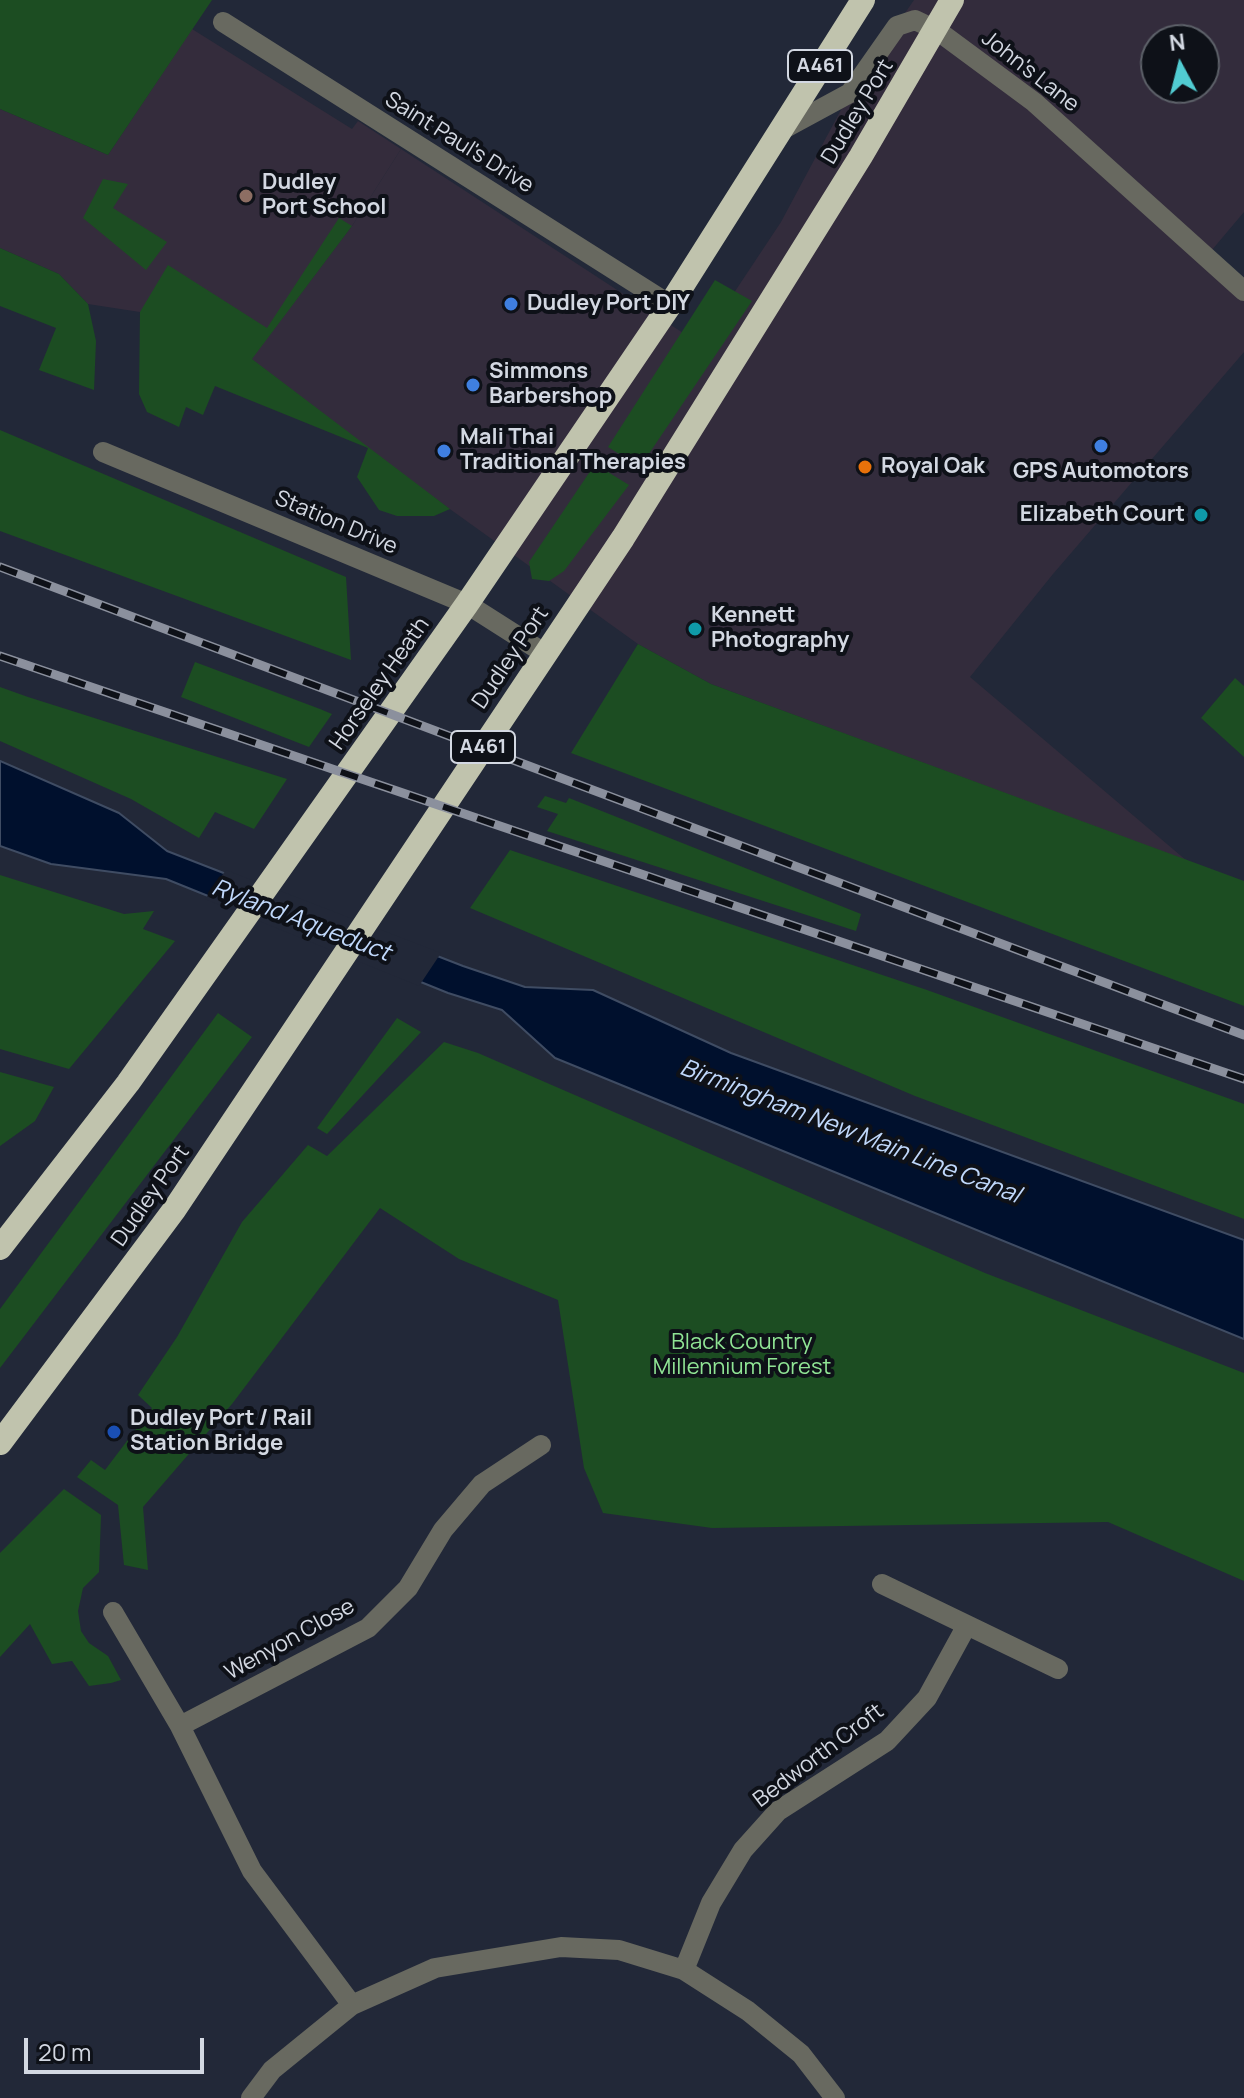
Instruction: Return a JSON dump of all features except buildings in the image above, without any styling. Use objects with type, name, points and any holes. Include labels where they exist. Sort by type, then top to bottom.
[{"type":"highway","name":"A461","points":[[467,604],[670,305],[863,0]]},
{"type":"highway","name":"Dudley Port","points":[[0,1443],[174,1210],[623,538],[938,31],[952,0]]},
{"type":"highway","name":"Horseley Heath","points":[[0,1248],[128,1083],[467,604]]},
{"type":"street","name":"John's Lane","points":[[778,132],[850,93],[897,26],[915,20],[938,31],[1034,102],[1244,291]]},
{"type":"street","name":"Saint Paul's Drive","points":[[223,22],[670,305]]},
{"type":"street","name":"Station Drive","points":[[103,452],[467,604],[544,653]]},
{"type":"street","name":"Wenyon Close","points":[[180,1726],[368,1628],[408,1588],[443,1530],[482,1484],[541,1445]]},
{"type":"street","points":[[882,1584],[1058,1669]]},
{"type":"street","points":[[113,1612],[180,1726],[252,1871],[352,2005]]},
{"type":"street","name":"Bedworth Croft","points":[[684,1970],[711,1903],[743,1850],[778,1811],[887,1741],[927,1698],[967,1625]]},
{"type":"street","points":[[251,2098],[272,2070],[352,2005],[435,1968],[561,1947],[619,1950],[684,1970],[748,2011],[801,2054],[835,2098]]},
{"type":"shaded area","points":[[914,0],[1244,0],[1244,212],[1206,257],[1244,291],[1244,352],[1053,574],[970,677],[1187,861],[711,684],[638,644],[408,479],[251,359],[352,226],[401,149],[700,344],[781,222],[850,93]]},
{"type":"shaded area","name":"Dudley Port School","points":[[192,29],[352,129],[358,121],[401,149],[352,226],[251,359],[140,312],[88,304],[59,274],[0,248],[0,109],[108,155]]},
{"type":"green space","points":[[0,0],[212,0],[108,155],[0,109]]},
{"type":"green space","points":[[103,179],[128,184],[113,208],[167,242],[146,270],[83,218]]},
{"type":"green space","points":[[339,218],[352,226],[252,359],[450,509],[434,516],[397,516],[379,510],[357,477],[368,448],[215,386],[203,415],[186,407],[179,427],[147,412],[139,394],[140,312],[168,265],[267,328]]},
{"type":"green space","points":[[0,248],[59,274],[88,304],[96,341],[94,390],[39,370],[56,328],[0,306]]},
{"type":"green space","points":[[715,280],[752,301],[640,467],[608,447]]},
{"type":"green space","points":[[0,430],[346,577],[351,660],[0,531]]},
{"type":"green space","points":[[595,464],[629,485],[564,571],[549,581],[532,579],[529,562]]},
{"type":"green space","points":[[638,644],[711,684],[1244,881],[1244,1006],[571,753]]},
{"type":"green space","points":[[195,662],[332,714],[309,747],[181,697]]},
{"type":"green space","points":[[1235,678],[1244,686],[1244,757],[1201,718]]},
{"type":"green space","points":[[0,687],[287,779],[254,829],[215,812],[199,838],[131,799],[0,741]]},
{"type":"green space","points":[[545,796],[566,803],[569,798],[861,914],[856,931],[547,831],[558,814],[537,807]]},
{"type":"green space","points":[[510,850],[927,990],[1244,1104],[1244,1219],[915,1096],[470,908]]},
{"type":"green space","points":[[0,875],[124,914],[154,911],[143,929],[175,941],[69,1069],[0,1049]]},
{"type":"green space","points":[[218,1013],[252,1037],[0,1368],[0,1309]]},
{"type":"green space","points":[[397,1018],[421,1032],[327,1134],[317,1128]]},
{"type":"green space","name":"Black Country Millennium Forest","points":[[444,1042],[478,1053],[985,1273],[1244,1373],[1244,1581],[1108,1522],[712,1528],[603,1513],[584,1468],[558,1300],[459,1259],[380,1208],[232,1404],[143,1507],[148,1570],[124,1565],[118,1505],[77,1477],[91,1460],[105,1470],[152,1408],[138,1395],[177,1337],[242,1222],[308,1145],[327,1156]]},
{"type":"green space","points":[[0,1072],[54,1087],[35,1121],[0,1146]]},
{"type":"green space","points":[[64,1489],[101,1515],[99,1572],[83,1588],[78,1611],[81,1631],[89,1643],[108,1656],[121,1680],[111,1683],[89,1686],[72,1661],[52,1664],[30,1624],[0,1657],[0,1553]]},
{"type":"water","points":[[0,761],[119,813],[167,851],[463,966],[525,987],[593,990],[731,1053],[1244,1240],[1244,1339],[555,1058],[502,1010],[448,993],[166,879],[51,864],[0,846]]},
{"type":"pier","points":[[226,870],[441,953],[419,986],[205,899]]},
{"type":"railway","points":[[0,567],[1244,1035]]},
{"type":"railway","points":[[0,656],[1244,1079]]},
{"type":"place","name":"Dudley Port School","points":[[246,196]]},
{"type":"place","name":"Dudley Port DIY","points":[[511,304]]},
{"type":"place","name":"Simmons Barbershop","points":[[473,385]]},
{"type":"place","name":"GPS Automotors","points":[[1101,446]]},
{"type":"place","name":"Mali Thai Traditional Therapies","points":[[444,451]]},
{"type":"place","name":"Royal Oak","points":[[865,467]]},
{"type":"place","name":"Elizabeth Court","points":[[1201,515]]},
{"type":"place","name":"Kennett Photography","points":[[695,629]]},
{"type":"place","name":"Dudley Port / Rail Station Bridge","points":[[114,1432]]},
{"type":"water label","name":"Ryland Aqueduct","points":[[301,921]]},
{"type":"water label","name":"Birmingham New Main Line Canal","points":[[850,1132]]}]
